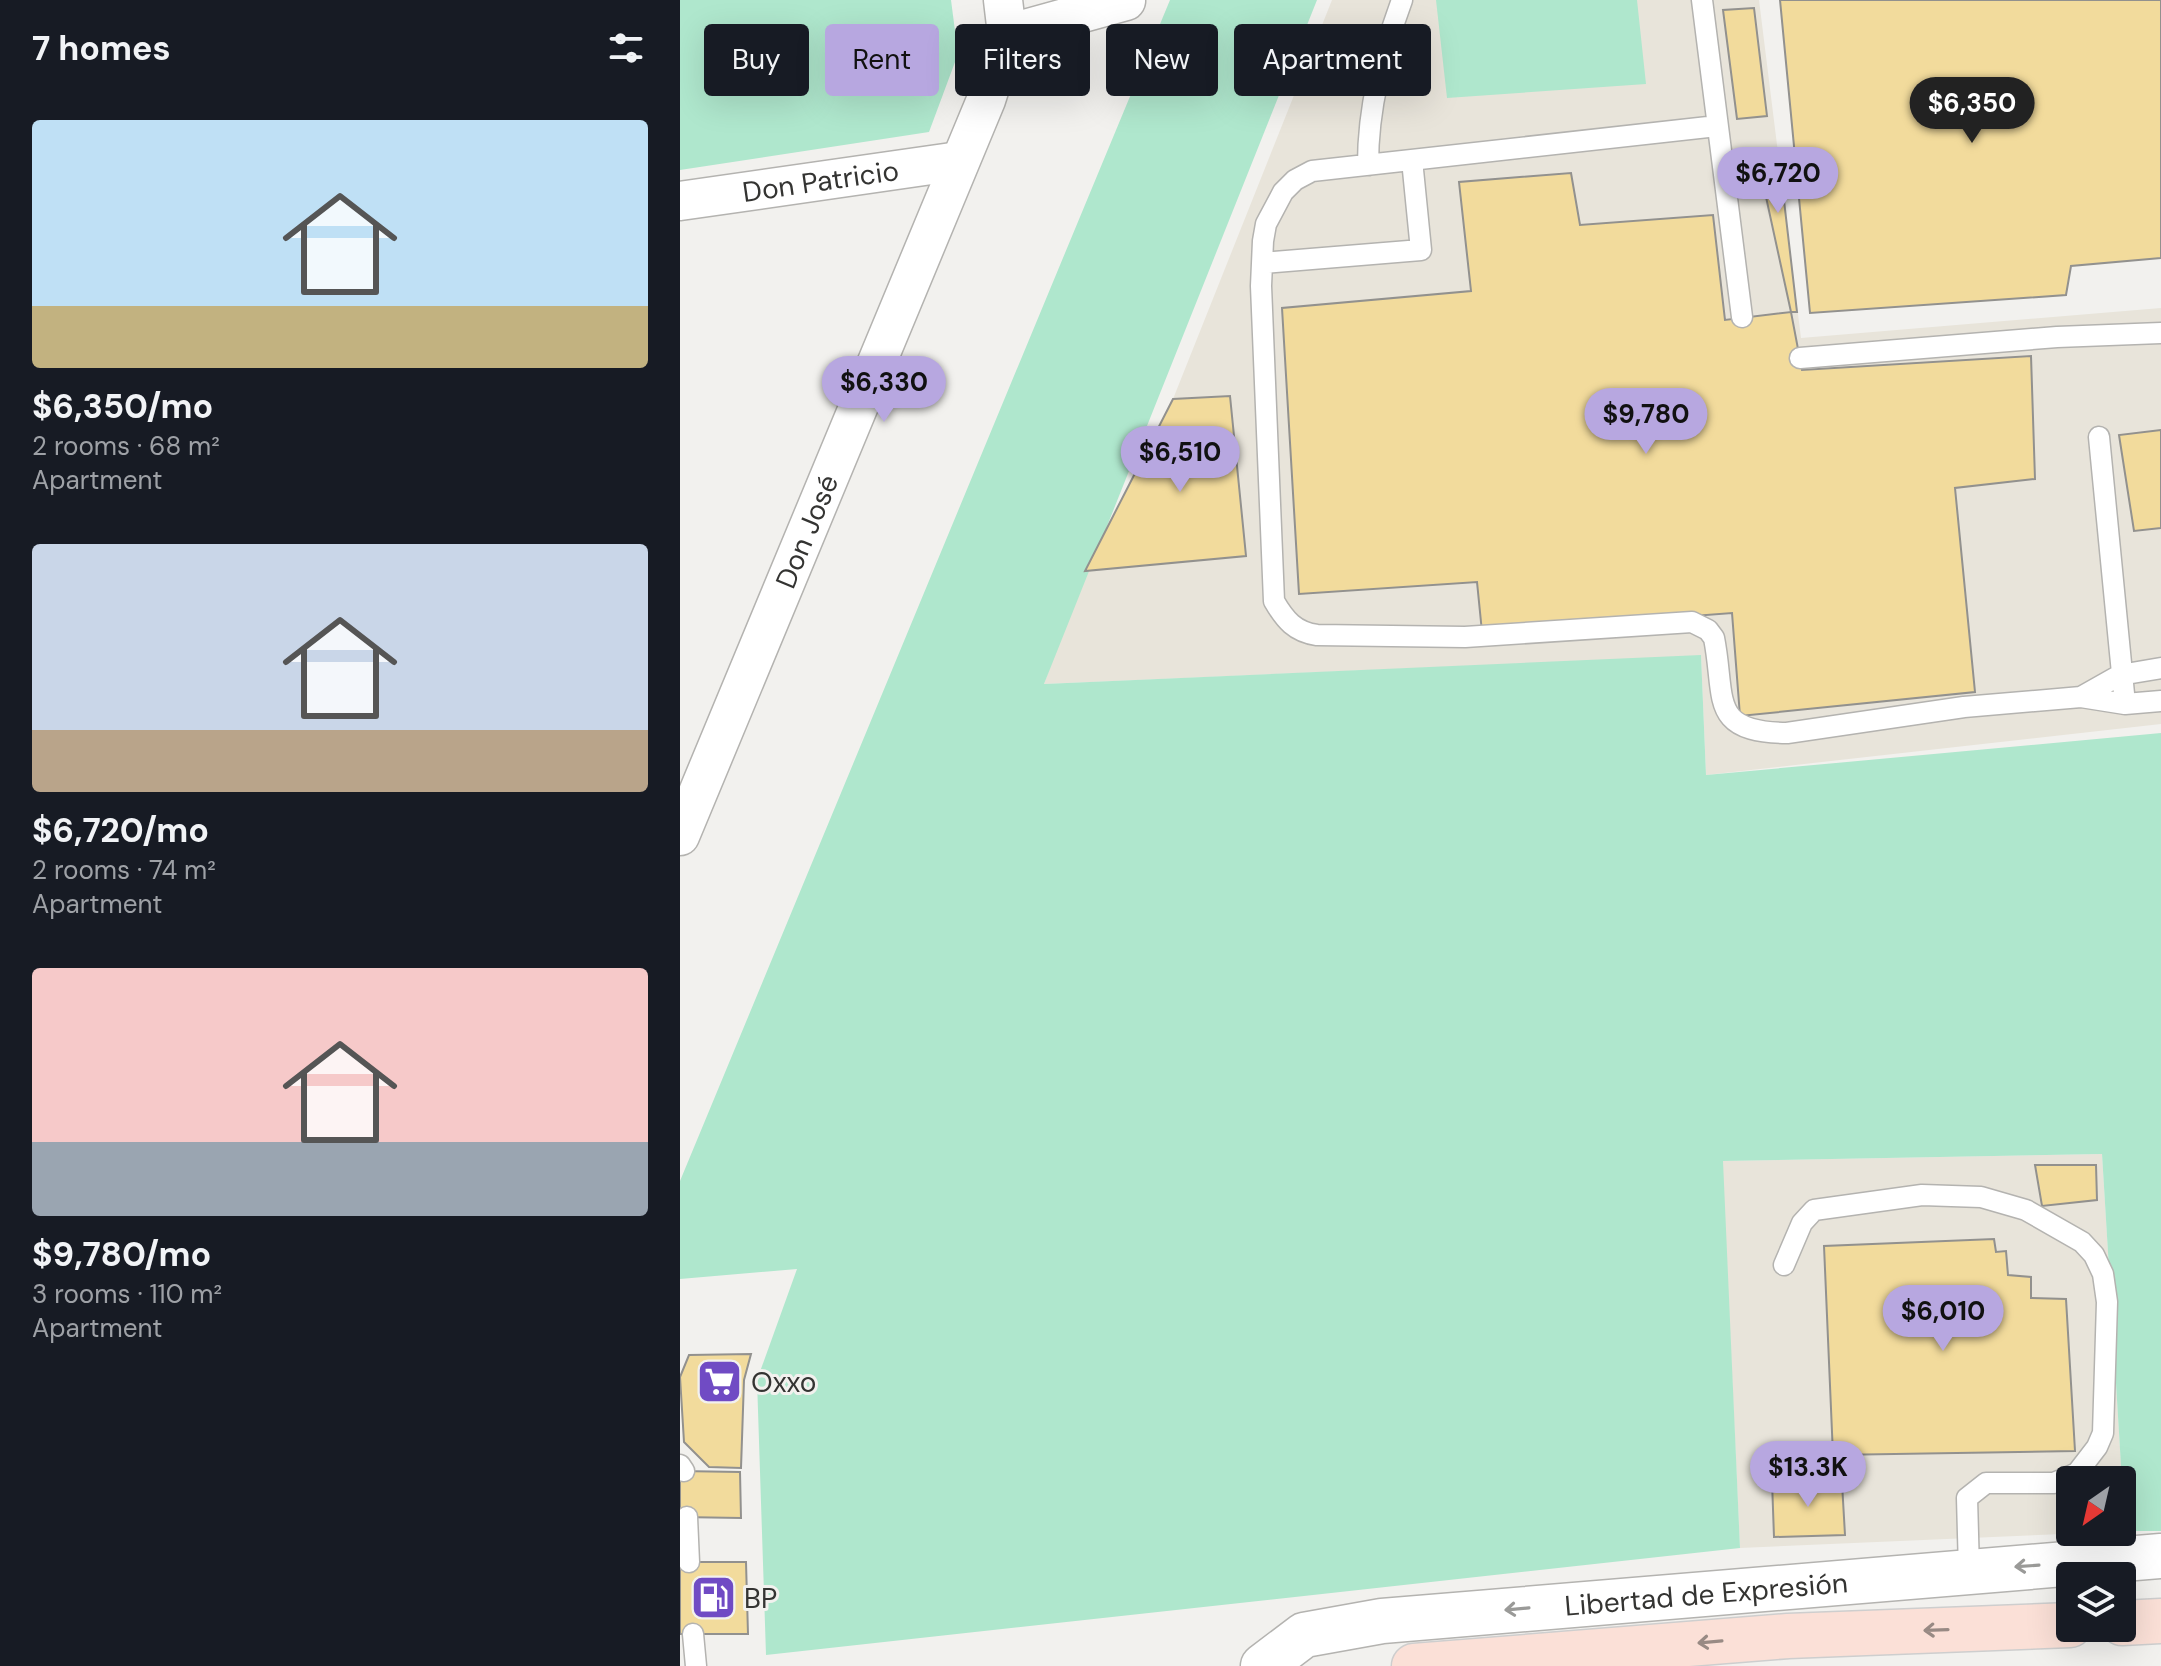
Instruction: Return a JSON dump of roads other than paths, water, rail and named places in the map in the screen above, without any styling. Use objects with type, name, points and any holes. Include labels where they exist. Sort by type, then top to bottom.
[{"type":"main road","points":[[2136,1622],[2161,1621]]},
{"type":"main road","points":[[1414,1666],[1788,1636],[2056,1626]]},
{"type":"street","points":[[1005,17],[1126,1]]},
{"type":"street","name":"Don José","points":[[680,836],[986,100],[1005,17]]},
{"type":"street","name":"Don Patricio","points":[[680,201],[959,161]]},
{"type":"street","name":"Libertad de Expresión","points":[[1263,1666],[1304,1635],[1368,1623],[2161,1556]]},
{"type":"lane","points":[[1368,165],[1368,120],[1383,53],[1402,0]]},
{"type":"lane","points":[[1702,0],[1742,317]]},
{"type":"lane","points":[[1717,126],[1312,171],[1295,180],[1283,192],[1266,224],[1262,263],[1274,601],[1283,617],[1302,633],[1465,637],[1692,622],[1708,630],[1714,638],[1720,702],[1726,716],[1750,730],[1765,733],[1787,733],[1964,707],[2081,697],[2125,704],[2161,701]]},
{"type":"lane","points":[[1262,263],[1421,250],[1412,160]]},
{"type":"lane","points":[[1800,358],[2057,337],[2161,333]]},
{"type":"lane","points":[[2099,437],[2125,704]]},
{"type":"lane","points":[[2081,697],[2120,675],[2161,668]]},
{"type":"lane","points":[[1784,1265],[1802,1223],[1814,1210],[1922,1195],[1981,1197],[2011,1203],[2064,1231],[2094,1255],[2103,1274],[2107,1302],[2103,1433],[2089,1459],[2077,1473],[2066,1478],[2054,1483],[1986,1483],[1976,1487],[1967,1498],[1969,1570]]},
{"type":"lane","points":[[687,1517],[689,1562]]},
{"type":"lane","points":[[693,1634],[696,1666]]},
{"type":"place","name":"Oxxo","points":[[720,1382]]},
{"type":"place","name":"BP","points":[[713,1598]]}]
